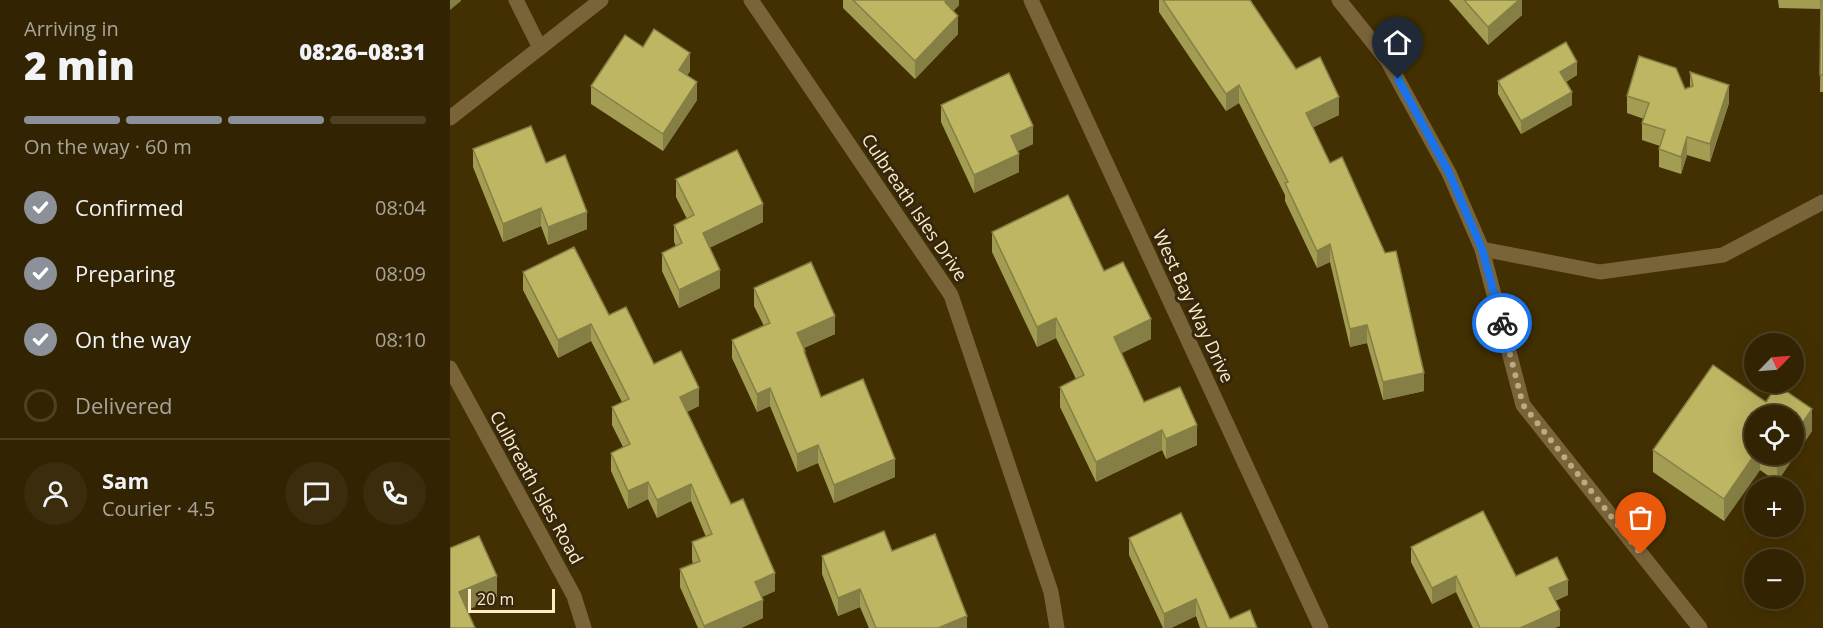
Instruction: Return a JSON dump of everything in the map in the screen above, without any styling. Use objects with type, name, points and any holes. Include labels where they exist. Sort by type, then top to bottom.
[{"type":"street","points":[[516,0],[540,48]]},
{"type":"street","points":[[450,118],[601,0]]},
{"type":"street","name":"Culbreath Isles Drive","points":[[751,0],[951,296],[1051,592],[1057,628]]},
{"type":"street","name":"West Bay Way Drive","points":[[1032,0],[1321,628]]},
{"type":"street","points":[[1339,0],[1387,60],[1449,173],[1482,249],[1523,405],[1700,628]]},
{"type":"street","points":[[1482,249],[1600,272],[1723,255],[1823,202]]},
{"type":"street","name":"Culbreath Isles Road","points":[[450,368],[574,596],[584,628]]},
{"type":"building","points":[[853,0],[947,0],[945,2],[958,16],[915,61]]},
{"type":"building","points":[[1163,0],[1250,0],[1296,69],[1320,57],[1339,97],[1306,113],[1330,163],[1342,157],[1385,253],[1396,251],[1424,373],[1383,382],[1367,325],[1350,329],[1330,244],[1317,251],[1285,183],[1288,182],[1239,85],[1226,94]]},
{"type":"building","points":[[1464,0],[1519,0],[1488,27]]},
{"type":"building","points":[[1821,0],[1823,0],[1823,75],[1820,75]]},
{"type":"building","points":[[654,29],[690,53],[679,70],[697,82],[663,134],[591,86],[625,35],[643,47]]},
{"type":"building","points":[[1566,42],[1577,62],[1560,72],[1572,92],[1521,121],[1498,81]]},
{"type":"building","points":[[1639,56],[1676,68],[1685,89],[1693,86],[1690,72],[1729,85],[1710,144],[1687,137],[1681,157],[1659,149],[1665,130],[1642,123],[1649,103],[1627,96]]},
{"type":"building","points":[[1009,73],[1033,126],[1011,136],[1019,154],[974,175],[941,105]]},
{"type":"building","points":[[531,126],[546,163],[565,155],[587,212],[548,227],[541,208],[503,224],[473,149]]},
{"type":"building","points":[[737,150],[763,204],[703,233],[720,270],[679,290],[662,253],[682,243],[674,225],[694,215],[676,179]]},
{"type":"building","points":[[1068,195],[1104,271],[1123,262],[1151,319],[1114,337],[1144,402],[1180,387],[1197,425],[1166,439],[1162,430],[1096,462],[1060,387],[1084,375],[1056,318],[1037,327],[992,232]]},
{"type":"building","points":[[574,247],[609,315],[626,307],[654,364],[681,351],[699,388],[680,397],[731,504],[743,499],[775,573],[755,582],[763,600],[704,626],[680,569],[700,561],[692,542],[712,534],[691,484],[657,500],[648,482],[628,491],[611,453],[630,444],[612,407],[629,399],[591,324],[558,340],[523,272]]},
{"type":"building","points":[[811,262],[835,316],[797,333],[821,397],[863,379],[895,459],[834,485],[818,445],[797,454],[770,388],[757,394],[732,340],[770,323],[754,288]]},
{"type":"building","points":[[1713,365],[1744,387],[1744,393],[1753,393],[1766,402],[1772,393],[1789,393],[1812,409],[1804,421],[1804,405],[1744,405],[1744,465],[1747,465],[1724,499],[1653,450]]},
{"type":"building","points":[[1483,511],[1516,576],[1557,557],[1568,580],[1549,588],[1560,610],[1520,628],[1480,628],[1456,576],[1432,588],[1411,547]]},
{"type":"building","points":[[1181,513],[1230,619],[1250,610],[1257,628],[1207,628],[1196,599],[1164,614],[1129,538]]},
{"type":"building","points":[[884,531],[892,551],[935,534],[967,616],[938,628],[876,628],[860,589],[838,598],[822,556]]},
{"type":"building","points":[[479,536],[497,576],[459,592],[475,628],[450,628],[450,548]]},
{"type":"way so far","points":[[1502,323],[1523,405],[1641,554]]},
{"type":"route","points":[[1398,79],[1449,173],[1482,249],[1502,323]]}]
